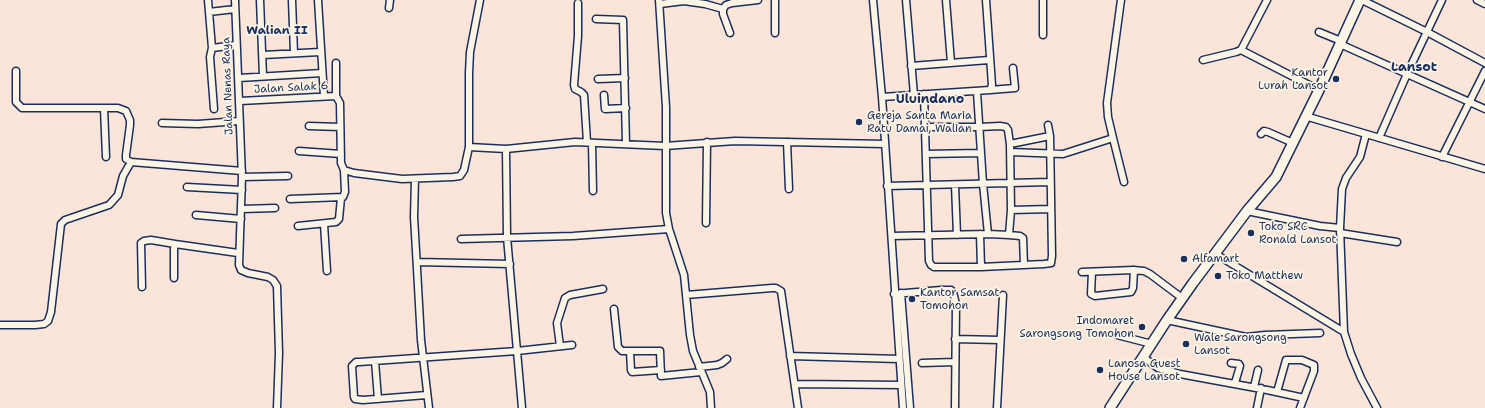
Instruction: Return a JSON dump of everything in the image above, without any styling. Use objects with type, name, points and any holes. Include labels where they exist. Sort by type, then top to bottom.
[{"type":"highway","points":[[1110,408],[1166,320],[1247,211],[1276,177],[1361,0]]},
{"type":"street","points":[[208,0],[212,48],[210,57],[214,109]]},
{"type":"street","name":"Jalan Nenas Raya","points":[[234,0],[240,101],[239,121],[242,174],[242,209],[238,253]]},
{"type":"street","points":[[260,0],[263,76]]},
{"type":"street","points":[[292,0],[294,52]]},
{"type":"street","points":[[318,0],[320,52],[324,96]]},
{"type":"street","points":[[389,8],[390,0]]},
{"type":"street","points":[[344,170],[354,173],[415,179],[460,176],[464,170],[469,146],[470,52],[480,0]]},
{"type":"street","points":[[730,33],[724,20],[723,9],[726,5],[758,0]]},
{"type":"street","points":[[775,0],[776,33]]},
{"type":"street","points":[[873,0],[882,97],[892,236],[894,294],[903,408]]},
{"type":"street","points":[[906,0],[914,95]]},
{"type":"street","points":[[946,0],[951,63]]},
{"type":"street","points":[[986,0],[992,85],[990,90]]},
{"type":"street","points":[[1043,0],[1043,35]]},
{"type":"street","points":[[1121,0],[1108,103],[1108,117],[1124,182]]},
{"type":"street","points":[[1203,60],[1241,50],[1267,0]]},
{"type":"street","points":[[1361,0],[1427,32],[1485,63]]},
{"type":"street","points":[[1380,138],[1406,74],[1442,0]]},
{"type":"street","points":[[1478,0],[1485,4]]},
{"type":"street","points":[[711,408],[710,392],[693,351],[684,275],[669,229],[666,213],[666,106],[660,2],[684,1],[705,4],[723,9]]},
{"type":"street","points":[[578,3],[578,36],[574,85],[575,89],[584,95],[590,142],[593,191]]},
{"type":"street","points":[[209,12],[235,9]]},
{"type":"street","points":[[596,19],[623,20],[626,144]]},
{"type":"street","points":[[1319,32],[1406,74],[1485,109]]},
{"type":"street","points":[[212,48],[236,45]]},
{"type":"street","points":[[1241,50],[1319,90]]},
{"type":"street","points":[[263,55],[294,52],[320,52]]},
{"type":"street","points":[[911,66],[990,60]]},
{"type":"street","points":[[336,63],[336,96]]},
{"type":"street","points":[[882,97],[977,92],[1015,88],[1013,68]]},
{"type":"street","points":[[16,71],[16,102],[22,108],[104,108],[122,109],[126,111],[130,125],[126,159],[131,162],[242,174],[288,176]]},
{"type":"street","points":[[1442,157],[1485,71]]},
{"type":"street","points":[[238,78],[322,73]]},
{"type":"street","points":[[598,79],[625,78]]},
{"type":"street","points":[[977,92],[988,234]]},
{"type":"street","points":[[924,94],[930,261],[932,266],[982,267],[1048,264],[1052,260],[1050,182],[1052,153],[1048,125]]},
{"type":"street","points":[[604,95],[605,109],[626,108]]},
{"type":"street","name":"Jalan Salak 6","points":[[240,101],[336,96],[340,103],[341,164],[344,170],[345,192],[341,198],[338,221],[324,224]]},
{"type":"street","points":[[104,108],[106,157]]},
{"type":"street","points":[[1306,116],[1485,169]]},
{"type":"street","points":[[162,123],[198,124],[239,121]]},
{"type":"street","points":[[309,126],[340,127]]},
{"type":"street","points":[[925,128],[1006,127],[1009,133],[1010,144],[1011,210],[1009,235]]},
{"type":"street","points":[[1261,134],[1264,131],[1268,132],[1293,143]]},
{"type":"street","points":[[1366,134],[1360,157],[1346,178],[1342,189],[1340,231],[1344,332],[1361,378],[1377,408]]},
{"type":"street","points":[[1010,144],[1050,136]]},
{"type":"street","points":[[1010,152],[1063,154],[1113,138]]},
{"type":"street","points":[[469,146],[506,149],[553,143],[590,142],[665,146],[735,141],[885,144]]},
{"type":"street","points":[[706,223],[707,142]]},
{"type":"street","points":[[787,142],[789,189]]},
{"type":"street","points":[[506,149],[507,238],[522,408]]},
{"type":"street","points":[[299,151],[341,154]]},
{"type":"street","points":[[926,154],[981,153]]},
{"type":"street","points":[[0,326],[35,325],[44,324],[48,321],[51,312],[60,224],[66,220],[109,205],[118,195],[123,176],[131,162]]},
{"type":"street","points":[[415,179],[414,217],[423,357],[429,408]]},
{"type":"street","points":[[888,186],[1050,182]]},
{"type":"street","points":[[955,185],[957,235]]},
{"type":"street","points":[[187,187],[242,190]]},
{"type":"street","points":[[290,199],[341,198]]},
{"type":"street","points":[[242,209],[275,208]]},
{"type":"street","points":[[1011,210],[1051,209]]},
{"type":"street","points":[[1247,211],[1397,242]]},
{"type":"street","points":[[196,215],[241,219]]},
{"type":"street","points":[[298,226],[324,224],[328,271]]},
{"type":"street","points":[[461,239],[573,236],[669,229]]},
{"type":"street","points":[[892,236],[980,234],[1020,236],[1023,238],[1024,265]]},
{"type":"street","points":[[980,234],[982,267]]},
{"type":"street","points":[[142,287],[141,243],[151,240],[238,253],[241,270],[268,277],[273,280],[276,286],[279,353],[277,408]]},
{"type":"street","points":[[174,278],[175,244]]},
{"type":"street","points":[[1214,254],[1344,332]]},
{"type":"street","points":[[417,262],[510,264]]},
{"type":"street","points":[[1092,272],[1091,294],[1095,296],[1131,292],[1133,288],[1134,270]]},
{"type":"street","points":[[1082,272],[1134,270],[1150,274],[1182,298]]},
{"type":"street","points":[[686,295],[772,288],[779,289],[783,296],[798,408]]},
{"type":"street","points":[[560,346],[557,323],[565,298],[570,295],[603,289]]},
{"type":"street","points":[[894,294],[941,290],[951,290],[953,292],[956,304],[955,408]]},
{"type":"street","points":[[902,293],[910,408]]},
{"type":"street","points":[[997,408],[1003,295]]},
{"type":"street","points":[[614,309],[618,347],[622,351],[630,352],[660,351],[662,376],[718,365],[727,359]]},
{"type":"street","points":[[1166,320],[1246,337],[1265,334],[1320,334]]},
{"type":"street","points":[[1117,334],[1152,344]]},
{"type":"street","points":[[955,339],[1000,340]]},
{"type":"street","points":[[427,395],[358,400],[354,397],[352,366],[356,362],[517,351],[572,345]]},
{"type":"street","points":[[630,352],[632,372],[661,370]]},
{"type":"street","points":[[790,356],[899,359]]},
{"type":"street","points":[[1143,357],[1155,366],[1169,372],[1261,388],[1304,398]]},
{"type":"street","points":[[1277,392],[1285,362],[1290,359],[1302,360],[1314,365],[1315,369],[1300,408]]},
{"type":"street","points":[[375,361],[378,399]]},
{"type":"street","points":[[922,363],[955,362]]},
{"type":"street","points":[[1231,363],[1239,364],[1240,366],[1235,384]]},
{"type":"street","points":[[1254,387],[1258,370]]},
{"type":"street","points":[[795,384],[901,385]]},
{"type":"street","points":[[1257,408],[1261,388]]},
{"type":"place","name":"Kantor Lurah Lansot","points":[[1336,79]]},
{"type":"place","name":"Gereja Santa Maria Ratu Damai, Walian","points":[[859,122]]},
{"type":"place","name":"Toko SRC Ronald Lansot","points":[[1251,233]]},
{"type":"place","name":"Alfamart","points":[[1184,259]]},
{"type":"place","name":"Toko Matthew","points":[[1218,276]]},
{"type":"place","name":"Kantor Samsat Tomohon","points":[[912,299]]},
{"type":"place","name":"Indomaret Sarongsong Tomohon","points":[[1142,327]]},
{"type":"place","name":"Wale Sarongsong Lansot","points":[[1186,344]]},
{"type":"place","name":"Lanosa Guest House Lansot","points":[[1100,370]]},
{"type":"district","name":"Walian II","points":[[277,31]]},
{"type":"district","name":"Lansot","points":[[1414,68]]},
{"type":"district","name":"Uluindano","points":[[930,100]]}]
